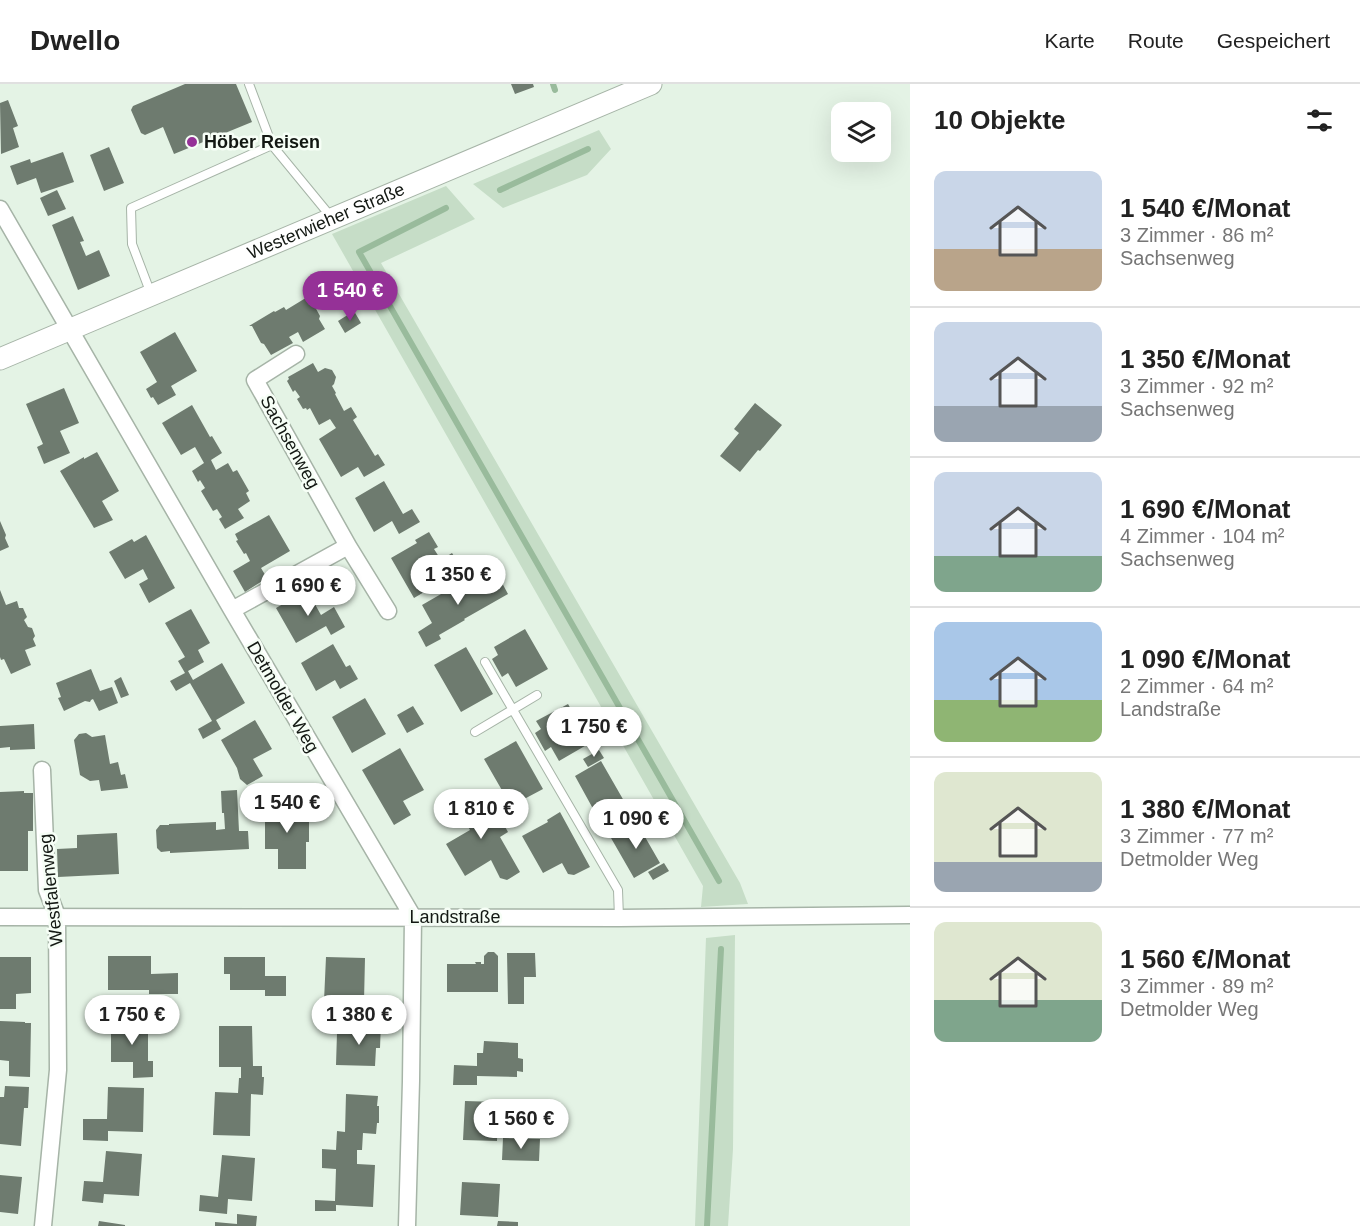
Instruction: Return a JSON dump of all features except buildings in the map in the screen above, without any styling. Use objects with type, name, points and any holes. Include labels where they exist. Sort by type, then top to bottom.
[{"type":"street","name":"Westerwieher Straße","points":[[0,358],[651,84]]},
{"type":"street","name":"Detmolder Weg","points":[[0,209],[413,917]]},
{"type":"street","name":"Sachsenweg","points":[[296,354],[255,380],[348,546],[388,611]]},
{"type":"street","points":[[232,610],[348,546]]},
{"type":"street","name":"Westfalenweg","points":[[42,770],[47,890],[57,916],[58,1070],[43,1226]]},
{"type":"street","name":"Landstraße","points":[[0,917],[619,918],[910,915]]},
{"type":"street","points":[[407,1226],[413,917]]},
{"type":"lane","points":[[249,84],[272,145],[333,218]]},
{"type":"lane","points":[[152,295],[132,244],[131,208],[272,145]]},
{"type":"lane","points":[[485,662],[618,890],[619,918]]},
{"type":"lane","points":[[475,732],[537,696]]},
{"type":"green space","points":[[599,130],[611,149],[587,175],[503,208],[473,184]]},
{"type":"green space","points":[[446,186],[475,219],[381,263],[740,883],[748,904],[701,907],[703,886],[332,234]]},
{"type":"green space","points":[[735,935],[733,1149],[728,1226],[695,1226],[706,938]]},
{"type":"waterway","points":[[553,84],[555,90]]},
{"type":"waterway","points":[[500,190],[588,149]]},
{"type":"waterway","points":[[446,208],[359,252],[719,881]]},
{"type":"waterway","points":[[707,1226],[721,949]]},
{"type":"place","name":"Höber Reisen","points":[[192,142]]}]
